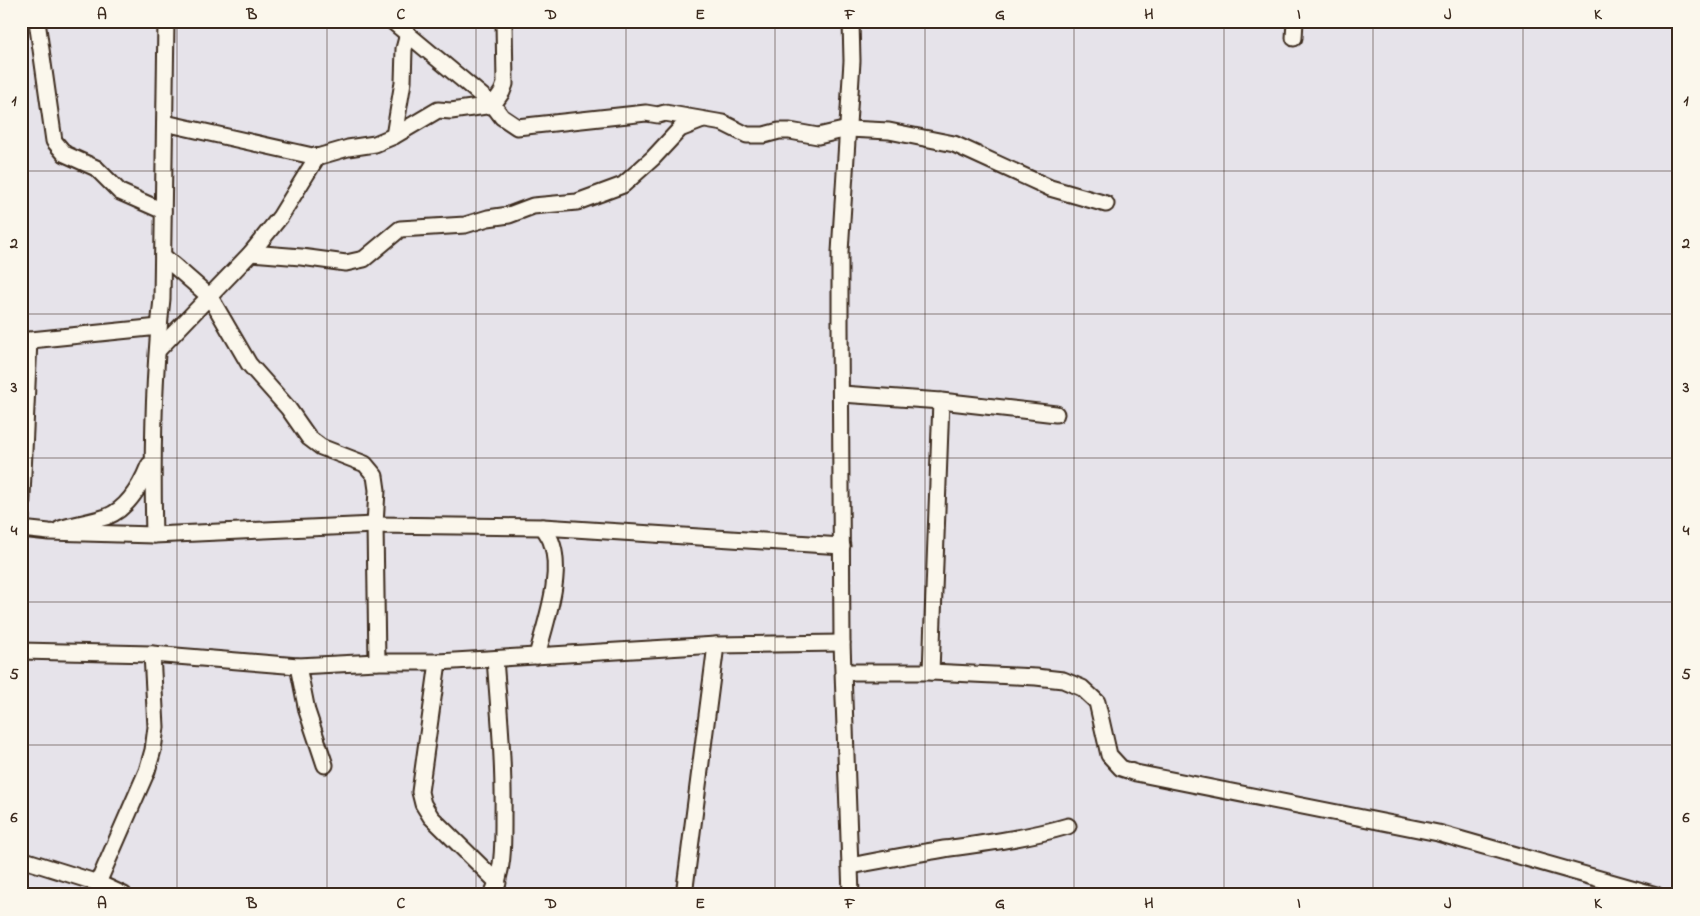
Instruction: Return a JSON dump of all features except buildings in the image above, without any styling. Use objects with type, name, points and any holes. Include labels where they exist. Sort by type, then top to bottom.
[{"type":"street","points":[[37,21],[54,141],[64,154],[96,168],[120,192],[163,212]]},
{"type":"street","points":[[154,535],[152,455],[162,299],[166,21]]},
{"type":"street","points":[[392,21],[492,105],[502,117],[517,127],[646,113],[723,123],[747,135],[764,135],[779,131],[790,131],[818,136],[848,129],[889,131],[954,144],[1050,188],[1106,204]]},
{"type":"street","points":[[165,123],[317,158],[348,148],[375,144],[394,136],[438,110],[451,111],[492,105],[502,92],[505,84],[504,21]]},
{"type":"street","points":[[851,21],[852,61],[840,252],[842,643],[851,895]]},
{"type":"street","points":[[1294,38],[1295,21]]},
{"type":"street","points":[[394,136],[402,91],[404,49],[408,34]]},
{"type":"street","points":[[251,253],[346,263],[364,259],[400,229],[465,225],[488,218],[509,215],[533,206],[577,202],[623,185],[653,158],[680,129],[704,120]]},
{"type":"street","points":[[158,350],[251,253],[280,217],[317,158]]},
{"type":"street","points":[[163,256],[210,297],[249,364],[288,408],[309,438],[321,447],[365,464],[375,476],[377,490],[375,524],[377,662]]},
{"type":"street","points":[[21,518],[25,341],[159,327]]},
{"type":"street","points":[[842,394],[941,401],[1056,414]]},
{"type":"street","points":[[931,672],[941,401]]},
{"type":"street","points":[[49,532],[80,522],[107,517],[124,505],[142,483],[152,455]]},
{"type":"street","points":[[21,529],[49,532],[154,535],[375,524],[543,527],[842,546]]},
{"type":"street","points":[[537,656],[553,592],[555,566],[551,541],[543,527]]},
{"type":"street","points":[[21,651],[152,654],[298,666],[377,662],[438,662],[716,645],[842,643]]},
{"type":"street","points":[[684,895],[716,645]]},
{"type":"street","points":[[98,883],[147,771],[153,750],[156,727],[152,654]]},
{"type":"street","points":[[495,659],[504,802],[503,864],[495,889]]},
{"type":"street","points":[[438,662],[420,792],[423,804],[431,817],[495,889]]},
{"type":"street","points":[[298,666],[307,711],[325,765]]},
{"type":"street","points":[[844,672],[931,672],[1063,680],[1082,688],[1097,702],[1109,755],[1121,768],[1136,773],[1438,833],[1656,895]]},
{"type":"street","points":[[850,866],[943,849],[1009,840],[1068,826]]},
{"type":"street","points":[[21,859],[98,883],[124,895]]}]
